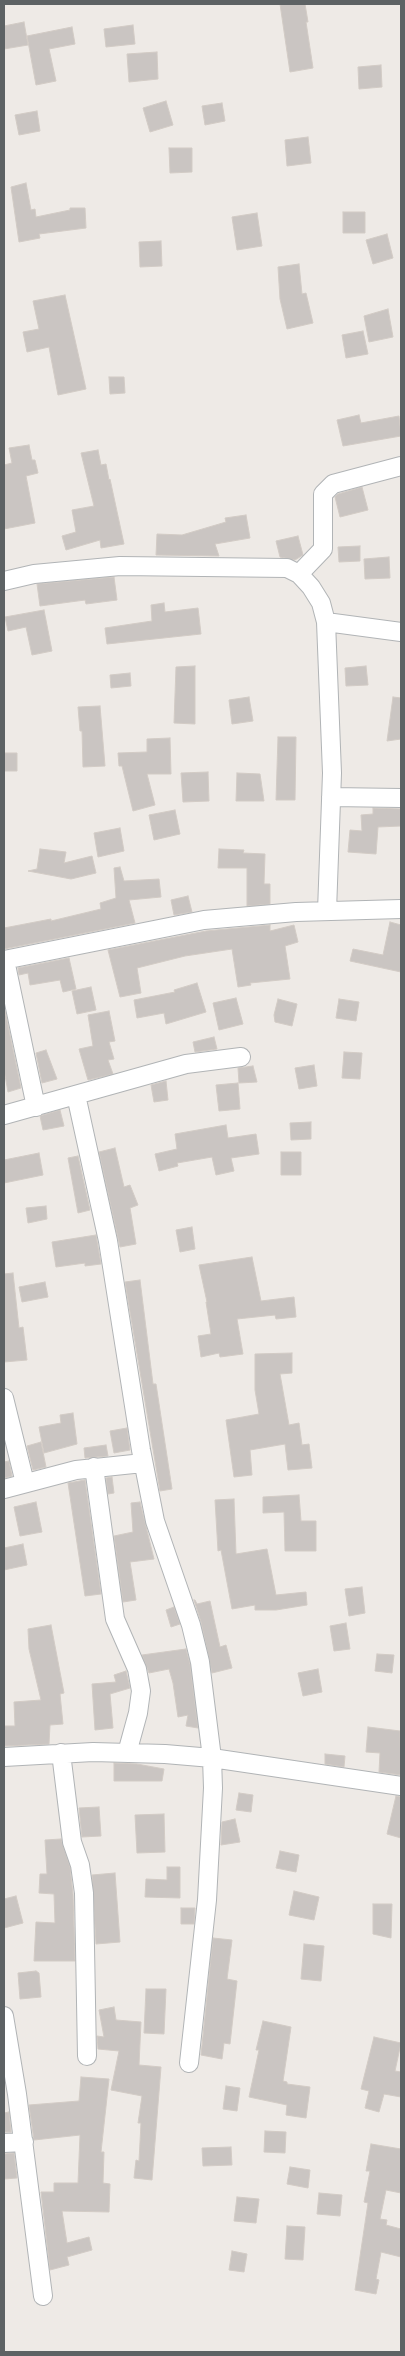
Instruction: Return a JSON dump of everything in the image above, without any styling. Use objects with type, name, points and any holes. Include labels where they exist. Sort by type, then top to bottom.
[{"type":"street","points":[[299,574],[323,549],[323,494],[333,484],[401,466]]},
{"type":"street","points":[[4,581],[34,574],[120,566],[286,568],[299,574],[311,587],[321,603],[326,622],[331,797],[326,911]]},
{"type":"street","points":[[326,622],[401,632]]},
{"type":"street","points":[[331,797],[401,798]]},
{"type":"street","points":[[36,1107],[4,960],[204,920],[326,911],[401,909]]},
{"type":"street","points":[[4,1115],[186,1064],[241,1057]]},
{"type":"street","points":[[76,1095],[108,1241],[143,1463],[155,1520],[191,1625],[200,1662],[212,1758],[213,1788],[207,1900],[189,2063]]},
{"type":"street","points":[[4,1398],[25,1483]]},
{"type":"street","points":[[4,1489],[94,1467],[143,1463]]},
{"type":"street","points":[[94,1467],[115,1619],[137,1669],[141,1691],[138,1713],[127,1753]]},
{"type":"street","points":[[4,1756],[61,1753],[127,1753],[212,1758],[401,1786]]},
{"type":"street","points":[[61,1753],[70,1825],[80,1865],[84,1892],[87,2056]]},
{"type":"street","points":[[4,2016],[24,2142],[43,2296]]},
{"type":"street","points":[[4,2143],[24,2142]]},
{"type":"building","points":[[280,4],[305,4],[313,68],[290,72]]},
{"type":"building","points":[[24,22],[28,45],[4,49],[4,26]]},
{"type":"building","points":[[133,25],[135,44],[106,47],[104,29]]},
{"type":"building","points":[[72,27],[75,44],[49,49],[56,81],[36,85],[27,36]]},
{"type":"building","points":[[157,52],[158,79],[129,82],[127,54]]},
{"type":"building","points":[[381,65],[382,87],[359,89],[358,67]]},
{"type":"building","points":[[166,101],[173,125],[150,132],[143,108]]},
{"type":"building","points":[[222,103],[225,121],[205,125],[202,106]]},
{"type":"building","points":[[37,111],[40,131],[19,135],[15,115]]},
{"type":"building","points":[[308,137],[311,163],[287,166],[285,140]]},
{"type":"building","points":[[169,148],[192,148],[192,172],[170,173]]},
{"type":"building","points":[[26,183],[31,210],[35,209],[36,217],[70,210],[70,208],[85,208],[86,228],[39,234],[40,238],[19,242],[11,187]]},
{"type":"building","points":[[343,212],[365,212],[365,233],[343,233]]},
{"type":"building","points":[[257,213],[262,246],[237,250],[232,217]]},
{"type":"building","points":[[387,234],[393,258],[373,264],[366,240]]},
{"type":"building","points":[[161,241],[162,266],[140,267],[139,242]]},
{"type":"building","points":[[299,264],[302,294],[306,293],[313,323],[287,329],[280,299],[278,267]]},
{"type":"building","points":[[65,295],[86,389],[58,395],[49,347],[27,352],[23,332],[39,329],[33,301]]},
{"type":"building","points":[[388,309],[393,337],[369,342],[364,316]]},
{"type":"building","points":[[363,331],[368,354],[346,358],[342,335]]},
{"type":"building","points":[[109,377],[124,377],[125,393],[110,394]]},
{"type":"building","points":[[359,415],[361,423],[399,416],[401,436],[343,446],[337,420]]},
{"type":"building","points":[[29,445],[32,460],[35,460],[38,473],[26,476],[35,523],[4,529],[4,465],[12,463],[9,448]]},
{"type":"building","points":[[98,450],[101,465],[106,464],[124,544],[101,548],[100,540],[66,550],[62,536],[76,532],[72,510],[94,506],[81,453]]},
{"type":"building","points":[[362,487],[368,510],[340,517],[335,497],[338,494]]},
{"type":"building","points":[[246,515],[250,538],[215,544],[219,556],[156,555],[157,534],[182,535],[226,522],[225,518]]},
{"type":"building","points":[[298,536],[303,555],[295,560],[280,557],[276,541]]},
{"type":"building","points":[[360,546],[360,561],[339,562],[338,547]]},
{"type":"building","points":[[389,557],[390,578],[365,579],[364,559]]},
{"type":"building","points":[[114,577],[117,600],[86,604],[85,600],[40,606],[37,584]]},
{"type":"building","points":[[164,603],[165,612],[198,608],[201,634],[107,644],[105,628],[152,621],[151,605]]},
{"type":"building","points":[[44,610],[52,651],[32,655],[26,627],[8,631],[5,617]]},
{"type":"building","points":[[195,666],[195,724],[174,723],[176,667]]},
{"type":"building","points":[[366,666],[368,685],[346,686],[345,668]]},
{"type":"building","points":[[130,673],[131,686],[111,688],[110,675]]},
{"type":"building","points":[[249,697],[253,721],[232,724],[229,700]]},
{"type":"building","points":[[393,697],[401,698],[401,739],[387,741]]},
{"type":"building","points":[[100,706],[105,766],[83,767],[82,731],[80,731],[78,707]]},
{"type":"building","points":[[278,737],[296,737],[295,800],[276,800]]},
{"type":"building","points":[[170,738],[171,774],[147,774],[155,805],[133,811],[122,766],[119,766],[118,753],[147,752],[147,739]]},
{"type":"building","points":[[4,753],[17,753],[17,771],[4,771]]},
{"type":"building","points":[[208,772],[209,801],[183,802],[181,773]]},
{"type":"building","points":[[237,773],[260,774],[264,801],[236,801]]},
{"type":"building","points":[[373,808],[401,809],[401,826],[378,827],[376,854],[348,852],[350,830],[362,831],[361,815],[373,814]]},
{"type":"building","points":[[175,810],[180,834],[154,840],[149,815]]},
{"type":"building","points":[[120,828],[124,851],[98,857],[94,833]]},
{"type":"building","points":[[40,849],[66,852],[64,863],[92,856],[96,873],[71,879],[28,871],[37,869]]},
{"type":"building","points":[[219,849],[244,850],[243,853],[265,854],[264,884],[270,884],[270,904],[247,906],[247,868],[218,868]]},
{"type":"building","points":[[120,867],[124,881],[159,879],[161,897],[129,900],[135,923],[4,949],[4,928],[51,919],[51,921],[101,909],[100,903],[116,898],[114,868]]},
{"type":"building","points":[[188,896],[192,912],[174,915],[171,900]]},
{"type":"building","points":[[390,922],[401,925],[401,972],[350,961],[353,949],[383,955]]},
{"type":"building","points":[[270,925],[270,931],[294,925],[298,942],[285,946],[290,979],[250,983],[251,985],[238,987],[232,949],[185,956],[137,968],[141,993],[120,997],[108,950],[206,931]]},
{"type":"building","points":[[69,958],[76,989],[63,992],[60,980],[30,985],[28,973],[19,975],[18,968]]},
{"type":"building","points":[[197,983],[206,1012],[166,1024],[164,1013],[137,1018],[134,1000],[175,992],[174,990]]},
{"type":"building","points":[[91,987],[96,1010],[77,1014],[72,991]]},
{"type":"building","points":[[236,998],[243,1024],[219,1030],[213,1003]]},
{"type":"building","points":[[278,999],[297,1004],[292,1026],[275,1022],[274,1015]]},
{"type":"building","points":[[339,999],[359,1002],[356,1021],[336,1018]]},
{"type":"building","points":[[4,1006],[21,1088],[8,1092],[4,1070]]},
{"type":"building","points":[[109,1011],[115,1041],[109,1042],[114,1059],[108,1060],[113,1074],[88,1080],[79,1049],[93,1046],[88,1015]]},
{"type":"building","points":[[214,1037],[217,1049],[195,1052],[193,1042]]},
{"type":"building","points":[[46,1050],[57,1079],[42,1083],[36,1053]]},
{"type":"building","points":[[344,1052],[362,1053],[360,1079],[342,1078]]},
{"type":"building","points":[[314,1065],[317,1086],[299,1089],[295,1068]]},
{"type":"building","points":[[253,1066],[257,1082],[239,1083],[238,1068]]},
{"type":"building","points":[[166,1081],[168,1100],[154,1102],[151,1085]]},
{"type":"building","points":[[238,1083],[240,1109],[219,1111],[216,1085]]},
{"type":"building","points":[[60,1110],[64,1126],[43,1130],[40,1116]]},
{"type":"building","points":[[311,1122],[311,1139],[291,1140],[290,1123]]},
{"type":"building","points":[[226,1125],[228,1138],[256,1134],[259,1154],[231,1158],[234,1171],[216,1175],[212,1157],[177,1163],[178,1166],[159,1171],[155,1154],[177,1149],[175,1134]]},
{"type":"building","points":[[115,1148],[124,1187],[130,1185],[138,1205],[130,1208],[136,1244],[120,1247],[99,1152]]},
{"type":"building","points":[[281,1152],[301,1152],[301,1175],[281,1175]]},
{"type":"building","points":[[39,1153],[43,1175],[4,1183],[4,1160]]},
{"type":"building","points":[[78,1156],[90,1210],[78,1213],[68,1158]]},
{"type":"building","points":[[46,1206],[47,1219],[28,1223],[26,1208]]},
{"type":"building","points":[[192,1227],[195,1249],[180,1252],[176,1230]]},
{"type":"building","points":[[96,1235],[101,1264],[85,1266],[85,1263],[56,1267],[52,1242]]},
{"type":"building","points":[[252,1257],[261,1301],[294,1297],[296,1317],[276,1319],[275,1315],[237,1319],[243,1354],[220,1357],[219,1353],[201,1357],[198,1336],[211,1334],[207,1302],[199,1265]]},
{"type":"building","points":[[13,1273],[19,1328],[23,1327],[27,1360],[4,1362],[4,1274]]},
{"type":"building","points":[[140,1280],[153,1384],[156,1384],[172,1489],[160,1491],[125,1282]]},
{"type":"building","points":[[45,1282],[48,1297],[22,1302],[19,1287]]},
{"type":"building","points":[[292,1353],[292,1373],[280,1374],[289,1425],[299,1423],[302,1445],[309,1444],[312,1468],[288,1470],[285,1444],[250,1450],[252,1475],[234,1477],[226,1420],[259,1414],[255,1390],[255,1354]]},
{"type":"building","points":[[73,1413],[77,1444],[44,1453],[39,1427],[61,1423],[60,1415]]},
{"type":"building","points":[[127,1428],[130,1450],[114,1453],[110,1431]]},
{"type":"building","points":[[41,1442],[46,1467],[33,1470],[27,1446]]},
{"type":"building","points":[[106,1445],[108,1456],[85,1458],[84,1448]]},
{"type":"building","points":[[9,1461],[12,1476],[4,1478],[4,1462]]},
{"type":"building","points":[[112,1477],[114,1493],[108,1494],[106,1478]]},
{"type":"building","points":[[85,1480],[101,1594],[85,1596],[68,1483]]},
{"type":"building","points":[[299,1495],[301,1521],[316,1521],[316,1551],[285,1551],[284,1512],[263,1513],[263,1497]]},
{"type":"building","points":[[234,1499],[236,1554],[267,1549],[276,1595],[306,1592],[307,1605],[276,1610],[255,1610],[255,1605],[232,1609],[221,1550],[218,1551],[215,1500]]},
{"type":"building","points":[[36,1502],[42,1532],[20,1536],[14,1507]]},
{"type":"building","points":[[140,1502],[154,1559],[130,1562],[136,1600],[123,1602],[114,1536],[133,1532],[131,1503]]},
{"type":"building","points":[[23,1544],[27,1565],[4,1570],[4,1548]]},
{"type":"building","points":[[362,1587],[365,1613],[349,1616],[345,1589]]},
{"type":"building","points":[[194,1600],[197,1604],[210,1601],[220,1647],[226,1645],[232,1668],[212,1673],[201,1622]]},
{"type":"building","points":[[174,1607],[180,1624],[171,1627],[166,1610]]},
{"type":"building","points":[[346,1623],[350,1649],[334,1651],[330,1626]]},
{"type":"building","points":[[51,1625],[64,1693],[60,1694],[63,1724],[50,1725],[49,1744],[4,1746],[4,1726],[15,1726],[14,1702],[41,1700],[29,1649],[28,1629]]},
{"type":"building","points":[[186,1649],[190,1664],[198,1728],[186,1726],[188,1715],[178,1717],[169,1669],[149,1673],[142,1655]]},
{"type":"building","points":[[377,1654],[394,1655],[392,1673],[375,1671]]},
{"type":"building","points":[[318,1669],[322,1692],[303,1696],[298,1673]]},
{"type":"building","points":[[126,1671],[130,1688],[110,1694],[113,1728],[95,1730],[92,1684],[116,1682],[114,1675]]},
{"type":"building","points":[[368,1727],[400,1731],[401,1775],[379,1772],[380,1753],[366,1752]]},
{"type":"building","points":[[325,1754],[345,1756],[344,1767],[325,1764]]},
{"type":"building","points":[[114,1763],[137,1764],[164,1769],[162,1781],[114,1781]]},
{"type":"building","points":[[239,1793],[253,1795],[251,1812],[236,1810]]},
{"type":"building","points":[[396,1796],[401,1797],[401,1838],[387,1834]]},
{"type":"building","points":[[99,1807],[101,1836],[82,1837],[79,1808]]},
{"type":"building","points":[[164,1814],[165,1852],[137,1853],[135,1815]]},
{"type":"building","points":[[235,1819],[240,1842],[221,1845],[222,1822]]},
{"type":"building","points":[[61,1839],[70,1867],[73,1894],[75,1961],[34,1961],[36,1922],[55,1923],[54,1894],[39,1893],[40,1874],[47,1874],[45,1840]]},
{"type":"building","points":[[280,1851],[299,1855],[296,1872],[276,1868]]},
{"type":"building","points":[[167,1867],[180,1867],[180,1898],[145,1897],[146,1879],[167,1880]]},
{"type":"building","points":[[115,1873],[120,1942],[96,1944],[92,1875]]},
{"type":"building","points":[[294,1891],[319,1897],[314,1920],[289,1915]]},
{"type":"building","points":[[16,1896],[23,1923],[4,1928],[4,1899]]},
{"type":"building","points":[[373,1904],[392,1904],[391,1938],[373,1934]]},
{"type":"building","points":[[181,1908],[195,1908],[194,1924],[181,1924]]},
{"type":"building","points":[[213,1938],[232,1940],[227,1979],[237,1981],[230,2044],[224,2043],[222,2059],[201,2055]]},
{"type":"building","points":[[304,1944],[324,1946],[321,1981],[301,1979]]},
{"type":"building","points":[[36,1971],[39,1973],[41,1997],[20,1999],[18,1973]]},
{"type":"building","points":[[146,1989],[166,1989],[164,2034],[144,2033]]},
{"type":"building","points":[[114,2007],[116,2020],[141,2022],[139,2065],[161,2067],[152,2180],[134,2178],[136,2160],[139,2161],[141,2123],[138,2123],[142,2096],[111,2090],[119,2051],[98,2049],[97,2036],[104,2037],[99,2010]]},
{"type":"building","points":[[263,2021],[291,2027],[283,2081],[287,2082],[287,2084],[310,2087],[306,2118],[286,2115],[287,2105],[249,2097],[259,2050],[256,2050]]},
{"type":"building","points":[[374,2037],[401,2043],[395,2071],[401,2072],[401,2097],[384,2094],[379,2112],[365,2108],[369,2091],[361,2089]]},
{"type":"building","points":[[81,2077],[109,2079],[101,2152],[104,2152],[103,2183],[110,2184],[109,2212],[62,2211],[67,2243],[89,2237],[92,2250],[67,2257],[69,2265],[50,2270],[41,2192],[54,2192],[54,2183],[78,2183],[80,2135],[34,2140],[29,2105],[79,2101]]},
{"type":"building","points":[[226,2086],[240,2088],[237,2111],[223,2109]]},
{"type":"building","points":[[9,2112],[11,2132],[4,2132],[4,2113]]},
{"type":"building","points":[[265,2131],[286,2132],[285,2153],[264,2152]]},
{"type":"building","points":[[371,2144],[401,2149],[401,2193],[386,2190],[380,2219],[387,2220],[386,2225],[401,2229],[401,2257],[381,2252],[376,2279],[379,2280],[376,2294],[355,2290],[368,2203],[364,2202],[370,2171],[366,2171]]},
{"type":"building","points":[[231,2147],[232,2165],[203,2166],[202,2148]]},
{"type":"building","points":[[14,2153],[17,2178],[4,2179],[4,2154]]},
{"type":"building","points":[[290,2167],[310,2170],[308,2188],[287,2184]]},
{"type":"building","points":[[319,2193],[342,2195],[340,2216],[317,2214]]},
{"type":"building","points":[[237,2197],[259,2199],[256,2223],[234,2221]]},
{"type":"building","points":[[287,2226],[305,2227],[303,2260],[285,2259]]},
{"type":"building","points":[[232,2251],[247,2254],[244,2272],[229,2270]]}]
